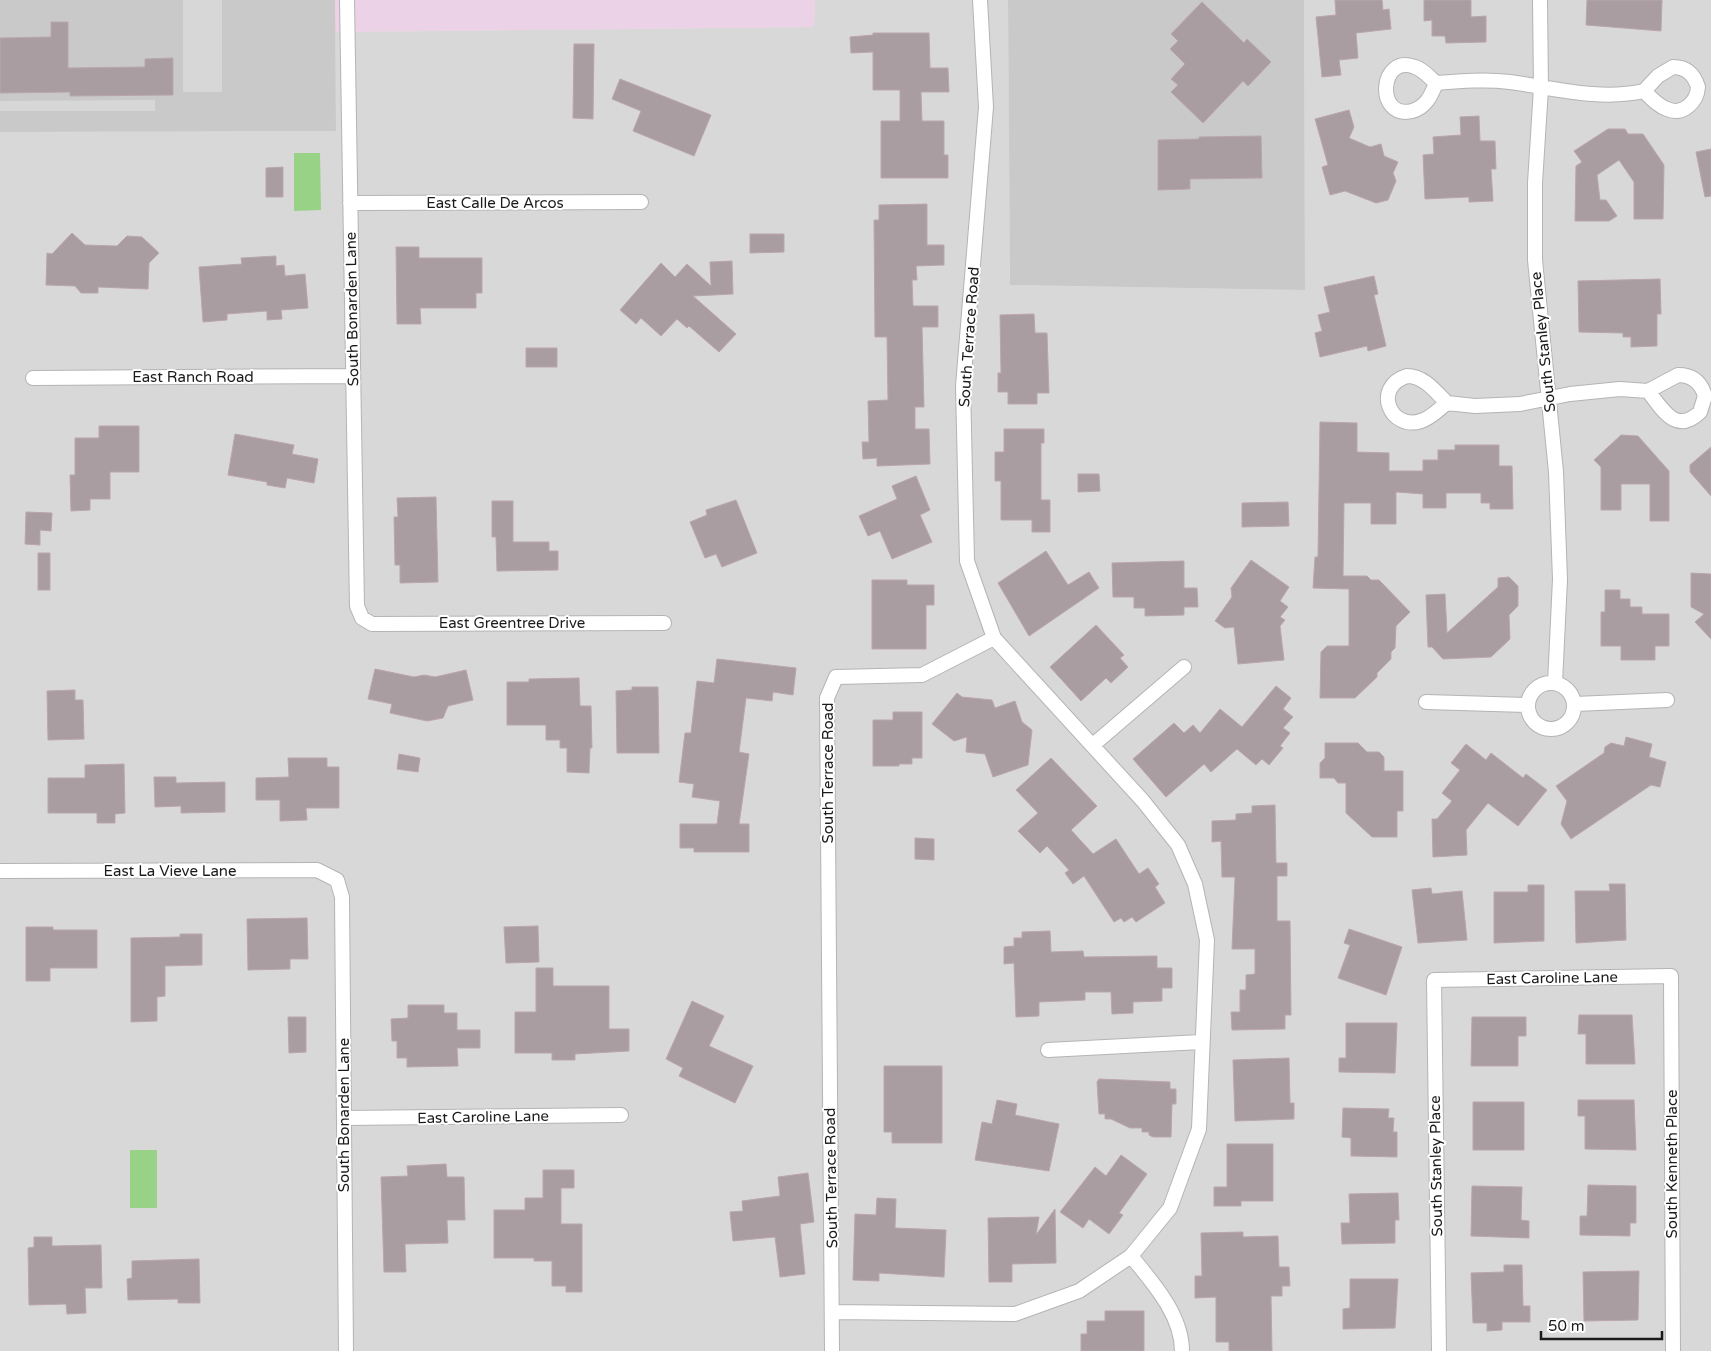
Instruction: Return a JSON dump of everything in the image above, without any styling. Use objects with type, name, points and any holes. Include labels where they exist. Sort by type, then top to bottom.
[{"type":"street","name":"South Bonarden Lane","points":[[347,0],[352,376],[358,606],[362,618]]},
{"type":"street","name":"South Terrace Road","points":[[832,1351],[827,698],[836,677],[922,675],[994,638],[967,561],[962,386],[986,107],[980,0]]},
{"type":"street","name":"South Stanley Place","points":[[1540,0],[1541,88],[1535,183],[1535,260],[1539,316],[1556,472],[1560,579],[1555,683]]},
{"type":"street","points":[[1436,84],[1464,80],[1508,82],[1584,95],[1631,94],[1644,91]]},
{"type":"street","name":"East Calle De Arcos","points":[[350,203],[641,202]]},
{"type":"street","name":"East Ranch Road","points":[[33,378],[352,376]]},
{"type":"street","points":[[1447,402],[1475,406],[1520,404],[1549,398],[1620,389],[1648,392]]},
{"type":"street","name":"East Greentree Drive","points":[[362,618],[372,624],[664,623]]},
{"type":"street","points":[[832,1312],[1015,1314],[1079,1291],[1131,1256],[1170,1208],[1199,1129],[1201,1042],[1207,940],[1195,884],[1178,845],[1143,801],[994,638]]},
{"type":"street","points":[[1093,745],[1184,668]]},
{"type":"street","points":[[1555,683],[1567,689],[1575,704],[1570,720],[1564,726],[1550,730],[1537,725],[1532,719],[1528,705],[1533,692],[1541,686],[1555,683]]},
{"type":"street","points":[[1575,704],[1667,700]]},
{"type":"street","points":[[1426,702],[1528,705]]},
{"type":"street","name":"East La Vieve Lane","points":[[0,871],[317,870],[337,880]]},
{"type":"street","name":"South Bonarden Lane","points":[[337,880],[342,896],[346,1351]]},
{"type":"street","name":"East Caroline Lane","points":[[1434,980],[1671,976]]},
{"type":"street","name":"South Kenneth Place","points":[[1671,976],[1673,1351]]},
{"type":"street","name":"South Stanley Place","points":[[1434,980],[1439,1351]]},
{"type":"street","points":[[1048,1050],[1201,1042]]},
{"type":"street","name":"East Caroline Lane","points":[[344,1118],[621,1115]]},
{"type":"street","points":[[1131,1256],[1162,1295],[1182,1339],[1182,1351]]},
{"type":"shaded area","points":[[0,0],[335,0],[336,131],[0,132]]},
{"type":"shaded area","points":[[183,0],[222,0],[222,92],[183,92]]},
{"type":"shaded area","points":[[335,0],[815,0],[814,27],[335,32]]},
{"type":"shaded area","points":[[815,0],[1008,0],[1010,285],[1305,290],[1304,0],[1711,0],[1711,1351],[0,1351],[0,132],[336,131],[335,32],[814,27]]},
{"type":"shaded area","points":[[1008,0],[1304,0],[1305,290],[1010,285]]},
{"type":"shaded area","points":[[155,100],[155,111],[0,111],[0,101]]},
{"type":"green space","points":[[294,153],[320,153],[321,210],[294,211]]},
{"type":"green space","points":[[130,1150],[157,1150],[157,1208],[130,1208]]},
{"type":"building","points":[[1335,0],[1382,0],[1383,10],[1389,9],[1391,29],[1356,33],[1358,58],[1339,60],[1341,75],[1322,77],[1316,17],[1336,15]]},
{"type":"building","points":[[1424,0],[1471,0],[1471,17],[1486,16],[1486,42],[1446,43],[1445,36],[1432,36],[1432,20],[1424,21]]},
{"type":"building","points":[[1587,0],[1662,0],[1661,31],[1586,25]]},
{"type":"building","points":[[1202,2],[1244,43],[1247,39],[1271,62],[1248,86],[1243,81],[1203,123],[1171,92],[1178,85],[1171,79],[1185,64],[1170,49],[1178,41],[1171,34]]},
{"type":"building","points":[[51,22],[68,22],[68,68],[145,67],[145,59],[173,58],[173,95],[70,96],[70,92],[0,93],[0,38],[51,37]]},
{"type":"building","points":[[873,33],[929,33],[930,68],[948,68],[949,92],[921,92],[922,121],[944,121],[944,155],[948,155],[948,178],[881,178],[881,121],[900,121],[900,90],[873,90],[873,52],[851,53],[850,37],[873,35]]},
{"type":"building","points":[[574,44],[594,44],[593,119],[573,118]]},
{"type":"building","points":[[620,79],[711,115],[694,156],[633,131],[641,111],[612,99]]},
{"type":"building","points":[[1349,110],[1354,127],[1349,138],[1370,147],[1381,144],[1384,156],[1398,162],[1393,173],[1396,181],[1388,200],[1376,203],[1345,191],[1330,195],[1322,167],[1328,165],[1315,119]]},
{"type":"building","points":[[1479,116],[1480,141],[1495,141],[1496,169],[1491,169],[1493,201],[1469,202],[1469,197],[1425,199],[1423,155],[1434,154],[1433,137],[1461,135],[1460,117]]},
{"type":"building","points":[[1608,129],[1625,129],[1628,134],[1643,134],[1664,165],[1663,219],[1634,219],[1634,182],[1619,160],[1597,175],[1600,200],[1606,200],[1617,216],[1609,221],[1575,221],[1576,166],[1582,162],[1574,151]]},
{"type":"building","points":[[1261,136],[1262,178],[1190,179],[1190,189],[1158,190],[1158,140]]},
{"type":"building","points":[[1711,149],[1711,196],[1705,197],[1696,152]]},
{"type":"building","points":[[283,167],[283,197],[266,197],[266,168]]},
{"type":"building","points":[[927,204],[927,245],[944,245],[944,265],[916,266],[917,280],[912,280],[913,306],[938,306],[938,327],[922,327],[924,407],[915,407],[915,429],[929,429],[930,464],[877,466],[877,458],[863,459],[862,442],[869,442],[868,401],[888,400],[887,337],[875,337],[874,220],[879,220],[879,205]]},
{"type":"building","points":[[72,233],[85,245],[117,246],[127,236],[142,237],[159,253],[149,263],[148,289],[98,287],[98,293],[81,293],[75,286],[46,285],[47,253],[52,254]]},
{"type":"building","points":[[750,234],[784,234],[784,252],[750,253]]},
{"type":"building","points":[[396,247],[419,247],[419,258],[482,258],[482,293],[476,293],[476,308],[420,308],[421,324],[397,324]]},
{"type":"building","points":[[276,256],[276,266],[284,265],[285,276],[305,274],[308,308],[281,310],[282,319],[267,320],[267,311],[227,314],[227,320],[203,322],[199,267],[242,264],[241,258]]},
{"type":"building","points":[[732,261],[733,294],[693,296],[736,334],[719,352],[689,326],[687,328],[677,319],[661,336],[641,318],[636,324],[620,310],[661,263],[675,277],[687,264],[711,286],[710,262]]},
{"type":"building","points":[[1374,276],[1378,294],[1374,295],[1386,346],[1368,351],[1367,346],[1320,357],[1315,333],[1322,331],[1318,315],[1330,312],[1324,287]]},
{"type":"building","points":[[1660,279],[1661,314],[1657,314],[1657,346],[1631,347],[1631,337],[1623,337],[1623,333],[1579,332],[1578,281]]},
{"type":"building","points":[[1034,314],[1035,333],[1047,333],[1049,393],[1037,393],[1037,404],[1008,404],[1008,392],[998,392],[998,373],[1001,373],[1000,315]]},
{"type":"building","points":[[526,348],[557,348],[557,367],[526,367]]},
{"type":"building","points":[[1320,422],[1357,423],[1357,452],[1389,453],[1389,471],[1423,471],[1423,460],[1438,460],[1438,450],[1455,450],[1455,445],[1499,445],[1499,466],[1512,466],[1513,509],[1490,509],[1490,503],[1481,503],[1481,493],[1446,493],[1446,508],[1423,508],[1423,494],[1396,492],[1396,524],[1371,524],[1371,503],[1344,503],[1343,576],[1367,576],[1371,580],[1379,580],[1410,612],[1396,626],[1395,648],[1391,652],[1391,659],[1377,673],[1377,677],[1355,698],[1320,698],[1321,652],[1327,646],[1349,646],[1349,589],[1313,588],[1315,557],[1318,557]]},
{"type":"building","points":[[99,426],[139,426],[139,472],[110,472],[110,499],[90,499],[90,510],[71,511],[70,475],[75,475],[75,438],[99,438]]},
{"type":"building","points":[[1004,429],[1044,429],[1044,443],[1041,443],[1041,500],[1050,500],[1050,532],[1032,532],[1032,520],[1001,520],[1001,481],[995,481],[995,452],[1004,452]]},
{"type":"building","points":[[235,434],[294,445],[292,454],[318,459],[314,483],[287,478],[285,488],[267,485],[267,482],[228,475]]},
{"type":"building","points":[[1621,435],[1638,436],[1669,471],[1669,521],[1650,521],[1650,484],[1621,484],[1621,510],[1601,510],[1601,467],[1594,460]]},
{"type":"building","points":[[1711,447],[1711,496],[1690,472],[1690,465]]},
{"type":"building","points":[[1078,474],[1099,474],[1100,491],[1078,492]]},
{"type":"building","points":[[916,476],[930,510],[920,515],[932,542],[892,559],[880,531],[868,536],[859,516],[897,499],[892,486]]},
{"type":"building","points":[[436,497],[438,582],[400,583],[400,565],[395,565],[394,517],[398,517],[397,498]]},
{"type":"building","points":[[736,500],[757,553],[722,567],[716,554],[705,558],[690,522],[707,515],[706,510]]},
{"type":"building","points":[[492,501],[513,501],[513,542],[549,542],[549,551],[558,551],[558,570],[497,571],[496,537],[492,537]]},
{"type":"building","points":[[1288,502],[1289,526],[1242,527],[1242,503]]},
{"type":"building","points":[[26,512],[52,513],[51,531],[40,530],[40,545],[25,544]]},
{"type":"building","points":[[1046,551],[1068,585],[1089,572],[1099,588],[1029,636],[998,583]]},
{"type":"building","points":[[38,553],[50,553],[50,590],[38,590]]},
{"type":"building","points":[[1251,560],[1289,587],[1280,601],[1288,607],[1280,617],[1285,620],[1280,626],[1284,660],[1238,664],[1234,627],[1225,628],[1215,621],[1232,597],[1231,588]]},
{"type":"building","points":[[1184,561],[1184,588],[1197,588],[1198,607],[1184,607],[1184,615],[1145,616],[1145,608],[1134,608],[1134,597],[1113,597],[1112,563]]},
{"type":"building","points":[[1691,573],[1711,574],[1711,639],[1695,622],[1704,614],[1691,607]]},
{"type":"building","points":[[1509,577],[1518,586],[1518,606],[1509,615],[1510,639],[1491,657],[1443,659],[1432,647],[1428,647],[1426,595],[1445,594],[1447,633],[1498,587],[1498,578]]},
{"type":"building","points":[[872,580],[907,580],[907,585],[934,585],[934,605],[926,605],[926,649],[872,649]]},
{"type":"building","points":[[1605,590],[1620,590],[1620,599],[1630,599],[1630,607],[1642,607],[1642,614],[1669,614],[1669,646],[1655,646],[1655,660],[1621,660],[1621,646],[1601,646],[1601,612],[1605,612]]},
{"type":"building","points":[[1096,625],[1124,655],[1120,658],[1128,667],[1111,683],[1106,678],[1081,701],[1050,667]]},
{"type":"building","points":[[717,659],[796,668],[793,695],[773,692],[772,701],[746,698],[739,752],[749,754],[739,824],[749,824],[749,852],[694,852],[694,848],[680,848],[680,824],[717,824],[720,801],[692,797],[694,784],[679,782],[685,733],[691,733],[697,681],[714,683]]},
{"type":"building","points":[[375,669],[414,677],[424,675],[435,677],[466,670],[473,700],[448,706],[443,718],[427,721],[390,713],[392,704],[368,699]]},
{"type":"building","points":[[579,678],[580,706],[591,706],[592,748],[590,748],[589,773],[567,772],[567,748],[560,748],[560,740],[546,740],[546,725],[507,725],[507,682],[529,682],[529,679]]},
{"type":"building","points":[[1276,686],[1291,698],[1283,709],[1293,717],[1283,728],[1290,733],[1280,746],[1283,748],[1269,765],[1262,759],[1256,765],[1237,749],[1211,772],[1204,764],[1166,797],[1133,759],[1174,723],[1184,733],[1193,725],[1200,733],[1220,709],[1242,727]]},
{"type":"building","points":[[632,687],[658,687],[659,753],[617,753],[616,691],[632,690]]},
{"type":"building","points":[[75,690],[75,700],[83,700],[84,739],[48,740],[47,691]]},
{"type":"building","points":[[957,693],[962,697],[992,700],[995,708],[1015,701],[1022,722],[1032,730],[1028,765],[993,777],[985,754],[966,752],[967,737],[954,741],[932,724]]},
{"type":"building","points":[[893,712],[922,712],[922,758],[912,758],[912,764],[873,766],[873,720],[893,720]]},
{"type":"building","points":[[1626,737],[1652,744],[1649,757],[1666,762],[1660,787],[1651,785],[1571,839],[1561,824],[1567,801],[1556,786],[1604,753],[1605,747],[1611,743],[1624,746]]},
{"type":"building","points":[[1325,743],[1358,743],[1367,752],[1379,752],[1384,757],[1384,771],[1403,771],[1403,811],[1397,811],[1397,837],[1372,837],[1346,813],[1346,783],[1338,783],[1334,778],[1320,778],[1320,763],[1325,758]]},
{"type":"building","points":[[1466,744],[1486,760],[1491,753],[1523,778],[1526,774],[1547,790],[1518,826],[1488,803],[1466,830],[1467,855],[1433,857],[1432,819],[1437,819],[1452,801],[1442,793],[1460,770],[1451,763]]},
{"type":"building","points":[[399,754],[420,758],[418,772],[397,769]]},
{"type":"building","points":[[288,758],[327,758],[327,767],[339,767],[339,808],[306,808],[307,820],[280,821],[280,800],[256,800],[256,778],[289,777]]},
{"type":"building","points":[[1051,758],[1097,806],[1071,830],[1093,854],[1116,839],[1139,874],[1148,868],[1159,884],[1155,887],[1165,903],[1136,922],[1132,917],[1124,922],[1121,918],[1114,922],[1084,876],[1073,884],[1065,873],[1069,870],[1047,846],[1040,853],[1018,831],[1038,813],[1016,790]]},
{"type":"building","points":[[124,764],[125,813],[115,814],[115,823],[97,823],[97,813],[48,813],[48,778],[85,778],[85,765]]},
{"type":"building","points":[[154,777],[176,777],[176,783],[225,782],[225,812],[181,813],[181,806],[155,807]]},
{"type":"building","points":[[1275,805],[1276,863],[1287,863],[1287,876],[1277,876],[1277,921],[1290,921],[1291,1015],[1285,1015],[1285,1029],[1232,1030],[1231,1012],[1240,1012],[1240,990],[1246,990],[1246,975],[1255,974],[1255,949],[1232,949],[1235,877],[1222,877],[1221,841],[1212,842],[1212,821],[1236,820],[1236,814],[1252,813],[1252,806]]},
{"type":"building","points":[[915,838],[934,839],[934,860],[915,859]]},
{"type":"building","points":[[1609,884],[1625,884],[1626,940],[1576,943],[1575,891],[1610,891]]},
{"type":"building","points":[[1528,885],[1544,885],[1544,941],[1494,943],[1494,892],[1528,892]]},
{"type":"building","points":[[1431,888],[1432,894],[1462,891],[1467,940],[1418,943],[1412,890]]},
{"type":"building","points":[[307,918],[308,959],[290,959],[290,969],[248,970],[247,919]]},
{"type":"building","points":[[538,926],[539,962],[506,963],[504,927]]},
{"type":"building","points":[[26,927],[53,927],[53,930],[97,930],[97,968],[50,968],[50,981],[26,981]]},
{"type":"building","points":[[1349,929],[1402,947],[1386,995],[1338,978],[1350,945],[1344,943]]},
{"type":"building","points":[[1050,931],[1051,952],[1083,951],[1084,957],[1157,956],[1157,968],[1172,968],[1172,988],[1162,988],[1162,1001],[1133,1002],[1133,1013],[1112,1014],[1111,992],[1085,992],[1085,1000],[1039,1002],[1039,1016],[1016,1017],[1014,963],[1004,964],[1004,947],[1014,946],[1014,938],[1022,938],[1022,932]]},
{"type":"building","points":[[180,934],[202,934],[202,965],[165,966],[165,996],[157,997],[157,1021],[131,1022],[131,938],[180,937]]},
{"type":"building","points":[[536,968],[553,968],[553,986],[609,986],[609,1029],[629,1029],[629,1051],[575,1054],[575,1060],[552,1060],[552,1053],[515,1053],[515,1012],[536,1012]]},
{"type":"building","points":[[692,1001],[724,1016],[709,1046],[753,1066],[735,1103],[679,1076],[683,1068],[666,1059]]},
{"type":"building","points":[[408,1005],[444,1005],[444,1013],[457,1013],[457,1030],[480,1030],[480,1048],[457,1048],[458,1066],[407,1067],[407,1058],[397,1058],[397,1041],[392,1041],[391,1019],[408,1018]]},
{"type":"building","points":[[1579,1015],[1632,1015],[1635,1064],[1586,1064],[1586,1034],[1578,1034]]},
{"type":"building","points":[[288,1017],[306,1017],[306,1052],[289,1053]]},
{"type":"building","points":[[1472,1017],[1526,1017],[1526,1036],[1518,1036],[1518,1066],[1471,1066]]},
{"type":"building","points":[[1346,1023],[1397,1023],[1395,1073],[1339,1072],[1339,1058],[1346,1058]]},
{"type":"building","points":[[1289,1058],[1290,1103],[1294,1103],[1294,1119],[1235,1121],[1233,1060]]},
{"type":"building","points":[[884,1066],[942,1066],[942,1143],[892,1143],[892,1132],[884,1132]]},
{"type":"building","points":[[1099,1079],[1170,1082],[1170,1089],[1176,1089],[1176,1104],[1172,1104],[1171,1137],[1153,1137],[1149,1135],[1149,1132],[1142,1132],[1142,1128],[1130,1128],[1111,1119],[1105,1119],[1105,1114],[1099,1114],[1097,1082]]},
{"type":"building","points":[[997,1100],[1017,1104],[1015,1115],[1059,1124],[1049,1171],[975,1160],[982,1122],[992,1124]]},
{"type":"building","points":[[1578,1100],[1634,1100],[1636,1150],[1585,1149],[1585,1116],[1578,1116]]},
{"type":"building","points":[[1473,1102],[1524,1102],[1524,1150],[1473,1150]]},
{"type":"building","points":[[1343,1108],[1389,1109],[1388,1118],[1394,1118],[1393,1132],[1397,1132],[1397,1157],[1351,1156],[1351,1138],[1342,1137]]},
{"type":"building","points":[[1227,1144],[1273,1144],[1273,1201],[1241,1201],[1241,1206],[1214,1206],[1214,1187],[1227,1187]]},
{"type":"building","points":[[1121,1155],[1147,1174],[1119,1213],[1123,1215],[1109,1234],[1089,1219],[1083,1228],[1060,1212],[1095,1167],[1106,1176]]},
{"type":"building","points":[[446,1164],[447,1177],[464,1177],[465,1220],[447,1220],[448,1243],[405,1244],[406,1272],[384,1272],[381,1177],[408,1176],[407,1166]]},
{"type":"building","points":[[543,1170],[574,1170],[574,1188],[561,1188],[561,1224],[582,1224],[582,1292],[566,1292],[566,1286],[552,1286],[552,1261],[534,1261],[534,1258],[494,1258],[494,1210],[525,1210],[525,1198],[543,1198]]},
{"type":"building","points":[[808,1173],[814,1222],[800,1224],[805,1274],[780,1277],[775,1237],[733,1241],[730,1212],[743,1211],[742,1201],[780,1196],[778,1177]]},
{"type":"building","points":[[1588,1185],[1636,1186],[1636,1223],[1630,1223],[1630,1236],[1580,1235],[1580,1216],[1587,1216]]},
{"type":"building","points":[[1472,1186],[1522,1187],[1521,1220],[1529,1221],[1529,1238],[1471,1236]]},
{"type":"building","points":[[1398,1193],[1399,1220],[1395,1220],[1395,1243],[1342,1244],[1341,1223],[1350,1223],[1349,1194]]},
{"type":"building","points":[[877,1198],[896,1199],[895,1228],[946,1230],[944,1277],[879,1273],[879,1281],[853,1280],[855,1214],[876,1215]]},
{"type":"building","points":[[1055,1209],[1056,1263],[1012,1264],[1012,1282],[989,1282],[988,1218],[1039,1217],[1036,1235]]},
{"type":"building","points":[[1243,1232],[1243,1237],[1278,1236],[1279,1267],[1289,1267],[1290,1286],[1282,1286],[1282,1296],[1271,1296],[1272,1351],[1229,1351],[1229,1342],[1216,1342],[1216,1297],[1195,1298],[1195,1276],[1202,1276],[1201,1233]]},
{"type":"building","points":[[34,1237],[52,1237],[52,1246],[101,1245],[102,1288],[85,1288],[86,1313],[67,1314],[66,1304],[29,1305],[28,1248],[34,1247]]},
{"type":"building","points":[[199,1259],[200,1303],[178,1303],[178,1299],[128,1300],[127,1279],[132,1278],[132,1261]]},
{"type":"building","points":[[1504,1265],[1522,1265],[1523,1306],[1530,1306],[1530,1322],[1502,1322],[1502,1330],[1487,1331],[1487,1323],[1473,1323],[1471,1273],[1504,1272]]},
{"type":"building","points":[[1639,1271],[1638,1320],[1584,1321],[1583,1272]]},
{"type":"building","points":[[1350,1279],[1398,1279],[1395,1328],[1343,1329],[1343,1309],[1350,1308]]},
{"type":"building","points":[[1105,1311],[1144,1311],[1144,1351],[1081,1351],[1081,1334],[1087,1334],[1087,1321],[1105,1321]]}]
